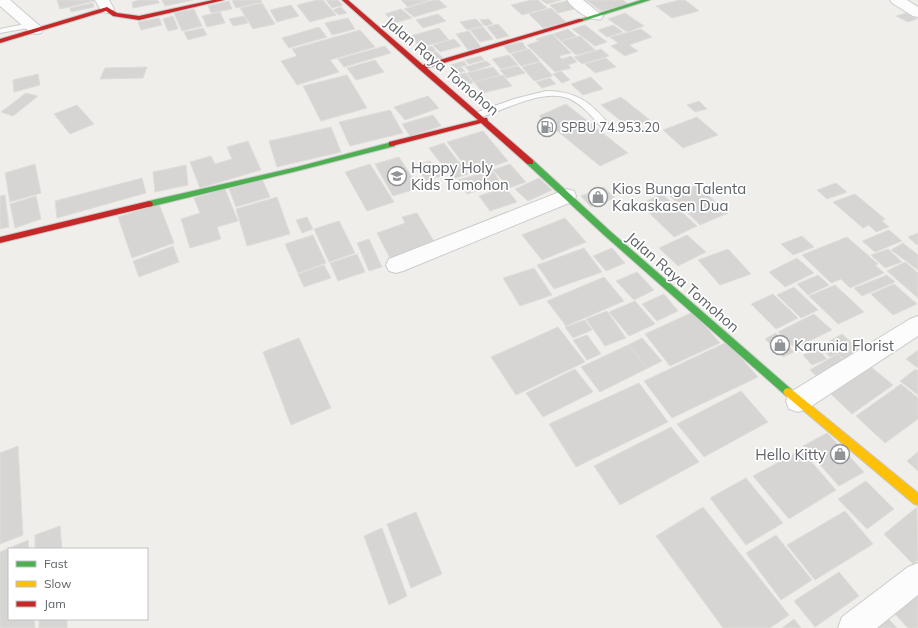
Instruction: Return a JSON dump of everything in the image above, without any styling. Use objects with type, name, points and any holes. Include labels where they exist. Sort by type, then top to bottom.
[{"type":"main road","points":[[0,41],[33,28],[105,5],[115,15],[138,18],[221,0]]},
{"type":"main road","name":"Jalan Raya Tomohon","points":[[345,0],[421,68],[482,118],[613,239],[798,401],[918,500]]},
{"type":"main road","points":[[421,68],[647,0]]},
{"type":"main road","points":[[0,240],[296,169],[482,118]]},
{"type":"street","points":[[2,0],[33,28]]},
{"type":"street","points":[[574,0],[596,16]]},
{"type":"street","points":[[897,0],[918,13]]},
{"type":"street","points":[[396,265],[567,196]]},
{"type":"street","points":[[798,401],[918,325]]},
{"type":"street","points":[[853,628],[918,577]]},
{"type":"lane","points":[[0,31],[33,28]]},
{"type":"lane","points":[[482,118],[535,96],[547,93],[563,94],[582,102],[605,126]]},
{"type":"building","points":[[57,0],[99,0],[60,9]]},
{"type":"building","points":[[139,0],[158,0],[159,3],[133,8],[132,2]]},
{"type":"building","points":[[162,0],[193,0],[165,6]]},
{"type":"building","points":[[261,0],[262,2],[236,8],[232,1]]},
{"type":"building","points":[[323,0],[336,15],[310,22],[297,5]]},
{"type":"building","points":[[326,0],[338,0],[343,5],[332,8]]},
{"type":"building","points":[[401,0],[429,0],[408,7]]},
{"type":"building","points":[[433,0],[439,0],[447,7],[414,17],[404,9]]},
{"type":"building","points":[[531,0],[538,0],[547,8],[522,15],[511,5]]},
{"type":"building","points":[[541,0],[561,0],[547,4]]},
{"type":"building","points":[[570,0],[578,8],[558,13],[550,5]]},
{"type":"building","points":[[586,0],[623,0],[628,4],[601,11]]},
{"type":"building","points":[[679,0],[685,0],[699,11],[672,18],[656,6]]},
{"type":"building","points":[[229,1],[232,9],[211,13],[208,6]]},
{"type":"building","points":[[93,3],[94,7],[71,12],[70,8]]},
{"type":"building","points":[[262,3],[275,24],[253,29],[240,8]]},
{"type":"building","points":[[291,5],[299,16],[277,22],[270,10]]},
{"type":"building","points":[[341,7],[347,13],[339,15],[333,10]]},
{"type":"building","points":[[551,8],[566,22],[543,28],[529,14]]},
{"type":"building","points":[[194,9],[202,26],[182,31],[174,13]]},
{"type":"building","points":[[401,9],[412,18],[395,23],[385,14]]},
{"type":"building","points":[[220,12],[225,23],[207,27],[202,16]]},
{"type":"building","points":[[625,13],[644,26],[627,32],[608,19]]},
{"type":"building","points":[[906,13],[917,19],[908,22],[896,16]]},
{"type":"building","points":[[438,14],[446,21],[423,28],[416,20]]},
{"type":"building","points":[[173,16],[178,29],[168,31],[163,19]]},
{"type":"building","points":[[244,16],[248,23],[233,26],[229,19]]},
{"type":"building","points":[[159,18],[162,25],[141,30],[138,22]]},
{"type":"building","points":[[348,18],[355,29],[332,35],[325,23]]},
{"type":"building","points":[[476,19],[483,26],[467,30],[460,22]]},
{"type":"building","points":[[489,19],[493,24],[485,26],[480,20]]},
{"type":"building","points":[[498,24],[509,36],[497,39],[487,27]]},
{"type":"building","points":[[585,25],[607,42],[595,46],[572,29]]},
{"type":"building","points":[[613,25],[623,32],[607,37],[598,30]]},
{"type":"building","points":[[319,27],[327,37],[289,48],[282,38]]},
{"type":"building","points":[[483,27],[493,39],[480,42],[470,30]]},
{"type":"building","points":[[203,28],[207,35],[188,40],[184,32]]},
{"type":"building","points":[[439,28],[449,40],[420,47],[410,36]]},
{"type":"building","points":[[568,29],[576,36],[561,41],[553,34]]},
{"type":"building","points":[[641,29],[652,37],[629,45],[638,51],[625,56],[611,46],[618,43],[610,37]]},
{"type":"building","points":[[360,30],[375,47],[330,60],[339,72],[297,85],[281,61],[297,56],[292,49]]},
{"type":"building","points":[[469,31],[481,47],[468,50],[456,34]]},
{"type":"building","points":[[552,34],[571,53],[559,56],[562,59],[571,56],[577,62],[568,65],[571,68],[555,72],[527,45],[539,41],[536,39]]},
{"type":"building","points":[[580,36],[595,50],[576,55],[561,41]]},
{"type":"building","points":[[454,39],[461,46],[440,52],[433,45]]},
{"type":"building","points":[[522,42],[527,49],[509,53],[504,46]]},
{"type":"building","points":[[385,46],[391,53],[344,67],[338,59]]},
{"type":"building","points":[[432,46],[436,51],[426,53],[422,49]]},
{"type":"building","points":[[529,49],[540,61],[521,66],[511,54]]},
{"type":"building","points":[[601,49],[609,56],[582,64],[574,57]]},
{"type":"building","points":[[437,52],[443,58],[432,61],[426,55]]},
{"type":"building","points":[[509,55],[518,65],[501,69],[492,59]]},
{"type":"building","points":[[481,56],[484,60],[469,64],[465,60]]},
{"type":"building","points":[[606,58],[616,67],[595,73],[585,64]]},
{"type":"building","points":[[375,60],[384,72],[356,80],[347,68]]},
{"type":"building","points":[[464,61],[467,65],[453,69],[450,65]]},
{"type":"building","points":[[486,61],[491,65],[470,72],[465,67]]},
{"type":"building","points":[[540,62],[553,76],[534,81],[522,67]]},
{"type":"building","points":[[518,66],[525,73],[507,78],[500,70]]},
{"type":"building","points":[[147,67],[143,78],[100,79],[105,68]]},
{"type":"building","points":[[461,67],[465,71],[456,74],[453,70]]},
{"type":"building","points":[[493,67],[500,75],[474,82],[467,73]]},
{"type":"building","points":[[561,71],[570,80],[562,83],[553,74]]},
{"type":"building","points":[[466,73],[473,83],[463,85],[456,75]]},
{"type":"building","points":[[38,74],[40,85],[14,92],[13,80]]},
{"type":"building","points":[[347,75],[367,108],[321,121],[303,86]]},
{"type":"building","points":[[503,75],[512,86],[483,93],[474,82]]},
{"type":"building","points":[[591,77],[603,89],[583,95],[571,84]]},
{"type":"building","points":[[550,78],[556,84],[542,88],[536,82]]},
{"type":"building","points":[[26,93],[38,96],[13,116],[1,112]]},
{"type":"building","points":[[428,96],[439,108],[405,120],[394,107]]},
{"type":"building","points":[[621,97],[650,120],[630,128],[601,105]]},
{"type":"building","points":[[699,101],[707,109],[695,112],[687,105]]},
{"type":"building","points":[[566,104],[628,153],[600,166],[539,116]]},
{"type":"building","points":[[77,105],[94,124],[70,134],[54,114]]},
{"type":"building","points":[[390,110],[403,133],[350,146],[339,122]]},
{"type":"building","points":[[433,115],[441,126],[410,136],[402,124]]},
{"type":"building","points":[[697,117],[718,135],[683,148],[663,130]]},
{"type":"building","points":[[331,127],[341,152],[277,167],[269,141]]},
{"type":"building","points":[[483,131],[508,161],[471,174],[447,142]]},
{"type":"building","points":[[248,141],[261,170],[200,188],[190,162],[211,156],[215,164],[232,159],[227,147]]},
{"type":"building","points":[[444,143],[468,174],[453,179],[429,148]]},
{"type":"building","name":"Happy Holy Kids Tomohon","points":[[399,157],[419,188],[393,196],[375,164]]},
{"type":"building","points":[[430,161],[441,176],[426,181],[416,165]]},
{"type":"building","points":[[35,164],[41,193],[10,202],[5,173]]},
{"type":"building","points":[[370,164],[394,202],[367,211],[345,172]]},
{"type":"building","points":[[510,164],[526,182],[509,188],[493,170]]},
{"type":"building","points":[[186,165],[188,185],[155,192],[153,172]]},
{"type":"building","points":[[492,170],[501,183],[467,194],[458,180]]},
{"type":"building","points":[[142,178],[146,193],[57,218],[55,201]]},
{"type":"building","points":[[539,178],[552,190],[528,201],[515,189]]},
{"type":"building","points":[[262,179],[270,197],[236,207],[229,189]]},
{"type":"building","points":[[836,183],[847,192],[827,199],[817,190]]},
{"type":"building","points":[[697,185],[728,213],[700,225],[670,196]]},
{"type":"building","points":[[505,187],[517,202],[490,211],[479,196]]},
{"type":"building","name":"Kios Bunga Talenta Kakaskasen Dua","points":[[604,187],[615,198],[591,207],[581,196]]},
{"type":"building","points":[[225,189],[238,221],[217,227],[221,239],[190,248],[181,219],[200,213],[194,198]]},
{"type":"building","points":[[662,194],[697,226],[674,237],[640,204]]},
{"type":"building","points":[[855,194],[885,219],[882,221],[889,227],[876,232],[869,225],[863,228],[833,202]]},
{"type":"building","points":[[5,195],[9,227],[0,229],[0,196]]},
{"type":"building","points":[[36,196],[41,219],[15,228],[10,204]]},
{"type":"building","points":[[277,197],[290,234],[247,246],[236,209]]},
{"type":"building","points":[[159,204],[174,243],[132,258],[118,217]]},
{"type":"building","points":[[417,213],[436,245],[391,260],[377,233],[405,223],[402,217]]},
{"type":"building","points":[[307,217],[313,229],[302,233],[296,220]]},
{"type":"building","points":[[565,218],[586,242],[542,260],[522,235]]},
{"type":"building","points":[[339,221],[355,253],[329,262],[314,229]]},
{"type":"building","points":[[889,230],[902,241],[875,252],[862,241]]},
{"type":"building","points":[[918,233],[918,244],[917,245],[908,237]]},
{"type":"building","points":[[313,235],[326,263],[298,273],[285,244]]},
{"type":"building","points":[[687,235],[706,252],[678,266],[659,248]]},
{"type":"building","points":[[802,236],[814,247],[793,255],[781,244]]},
{"type":"building","points":[[847,237],[878,264],[875,265],[884,273],[850,288],[841,279],[831,283],[802,255]]},
{"type":"building","points":[[369,239],[382,267],[369,271],[357,243]]},
{"type":"building","points":[[903,243],[918,255],[918,270],[891,250]]},
{"type":"building","points":[[173,246],[179,262],[139,277],[133,261]]},
{"type":"building","points":[[584,248],[602,272],[554,289],[537,265]]},
{"type":"building","points":[[612,248],[625,263],[606,271],[593,256]]},
{"type":"building","points":[[728,249],[751,274],[720,285],[698,260]]},
{"type":"building","points":[[888,249],[902,262],[885,268],[871,255]]},
{"type":"building","points":[[357,254],[365,272],[338,281],[330,263]]},
{"type":"building","points":[[797,258],[814,273],[785,287],[769,272]]},
{"type":"building","points":[[905,262],[918,273],[918,298],[887,271]]},
{"type":"building","points":[[324,265],[331,278],[304,287],[298,274]]},
{"type":"building","points":[[534,268],[552,295],[520,306],[503,278]]},
{"type":"building","points":[[637,272],[654,290],[634,300],[616,281]]},
{"type":"building","points":[[818,275],[829,285],[808,295],[797,284]]},
{"type":"building","points":[[887,275],[895,282],[862,296],[854,288]]},
{"type":"building","points":[[604,277],[624,301],[566,326],[547,301]]},
{"type":"building","points":[[894,284],[917,304],[893,315],[871,294]]},
{"type":"building","points":[[835,285],[864,312],[838,324],[809,296]]},
{"type":"building","points":[[794,287],[818,310],[801,318],[777,295]]},
{"type":"building","points":[[664,294],[678,311],[657,321],[642,304]]},
{"type":"building","points":[[773,294],[798,318],[776,329],[751,304]]},
{"type":"building","points":[[635,301],[655,324],[629,336],[609,312]]},
{"type":"building","points":[[607,311],[626,338],[605,346],[586,319]]},
{"type":"building","points":[[693,312],[720,343],[670,366],[645,334]]},
{"type":"building","points":[[814,314],[832,330],[795,348],[778,332]]},
{"type":"building","points":[[585,320],[592,330],[573,338],[565,327]]},
{"type":"building","points":[[558,327],[585,362],[516,395],[491,357]]},
{"type":"building","name":"Karunia Florist","points":[[776,333],[794,352],[783,357],[765,339]]},
{"type":"building","points":[[842,334],[864,354],[848,363],[837,353],[830,357],[819,347]]},
{"type":"building","points":[[587,335],[601,354],[587,360],[573,340]]},
{"type":"building","points":[[299,338],[331,408],[291,425],[263,352]]},
{"type":"building","points":[[642,338],[662,361],[648,368],[628,345]]},
{"type":"building","points":[[727,342],[758,377],[672,418],[644,381]]},
{"type":"building","points":[[628,345],[648,368],[600,392],[581,367]]},
{"type":"building","points":[[818,349],[827,359],[812,365],[803,355]]},
{"type":"building","points":[[918,350],[918,368],[906,359]]},
{"type":"building","points":[[837,354],[849,365],[822,381],[810,370]]},
{"type":"building","points":[[871,367],[893,385],[852,414],[831,394]]},
{"type":"building","points":[[575,369],[593,392],[543,417],[526,393]]},
{"type":"building","points":[[916,369],[918,371],[918,395],[900,381]]},
{"type":"building","points":[[639,383],[668,422],[576,467],[549,424]]},
{"type":"building","points":[[901,384],[918,398],[918,419],[885,443],[856,416]]},
{"type":"building","points":[[741,391],[768,422],[704,457],[677,424]]},
{"type":"building","points":[[671,427],[699,462],[620,505],[594,466]]},
{"type":"building","points":[[827,433],[864,472],[839,486],[803,446]]},
{"type":"building","points":[[18,446],[23,535],[0,544],[0,453]]},
{"type":"building","points":[[801,450],[836,490],[789,519],[753,476]]},
{"type":"building","points":[[918,452],[918,471],[907,461]]},
{"type":"building","points":[[746,478],[783,523],[746,545],[710,498]]},
{"type":"building","points":[[866,481],[894,509],[867,529],[838,499]]},
{"type":"building","points":[[703,507],[789,615],[770,628],[723,628],[656,536]]},
{"type":"building","points":[[917,507],[918,560],[913,564],[884,534]]},
{"type":"building","points":[[845,511],[873,544],[815,580],[787,545]]},
{"type":"building","points":[[416,512],[442,574],[411,588],[387,524]]},
{"type":"building","points":[[60,526],[62,548],[35,548],[35,535]]},
{"type":"building","points":[[382,528],[407,596],[389,605],[364,536]]},
{"type":"building","points":[[776,535],[812,580],[781,600],[746,553]]},
{"type":"building","points":[[28,540],[29,548],[9,548]]},
{"type":"building","points":[[8,549],[8,620],[34,620],[35,628],[0,628],[0,552]]},
{"type":"building","points":[[839,572],[859,596],[815,627],[794,601]]},
{"type":"building","points":[[918,595],[918,628],[908,628],[895,614]]},
{"type":"building","points":[[885,615],[897,628],[869,628]]},
{"type":"building","points":[[794,619],[801,628],[782,628]]},
{"type":"building","points":[[39,620],[67,620],[67,628],[39,628]]},
{"type":"traffic: fast","points":[[581,20],[647,0]]},
{"type":"traffic: fast","points":[[149,204],[297,169],[392,144]]},
{"type":"traffic: fast","points":[[530,162],[607,233],[788,392]]},
{"type":"traffic: slow","points":[[788,392],[918,500]]},
{"type":"traffic: jam","points":[[0,41],[107,9],[115,15],[139,18],[221,0]]},
{"type":"traffic: jam","points":[[345,0],[530,162]]},
{"type":"traffic: jam","points":[[421,68],[581,20]]},
{"type":"traffic: jam","points":[[392,144],[485,120]]},
{"type":"traffic: jam","points":[[0,240],[149,204]]},
{"type":"place","name":"SPBU 74.953.20","points":[[547,127]]},
{"type":"place","name":"Happy Holy Kids Tomohon","points":[[397,176]]},
{"type":"place","name":"Kios Bunga Talenta Kakaskasen Dua","points":[[598,197]]},
{"type":"place","name":"Karunia Florist","points":[[780,345]]},
{"type":"place","name":"Hello Kitty","points":[[840,454]]}]
